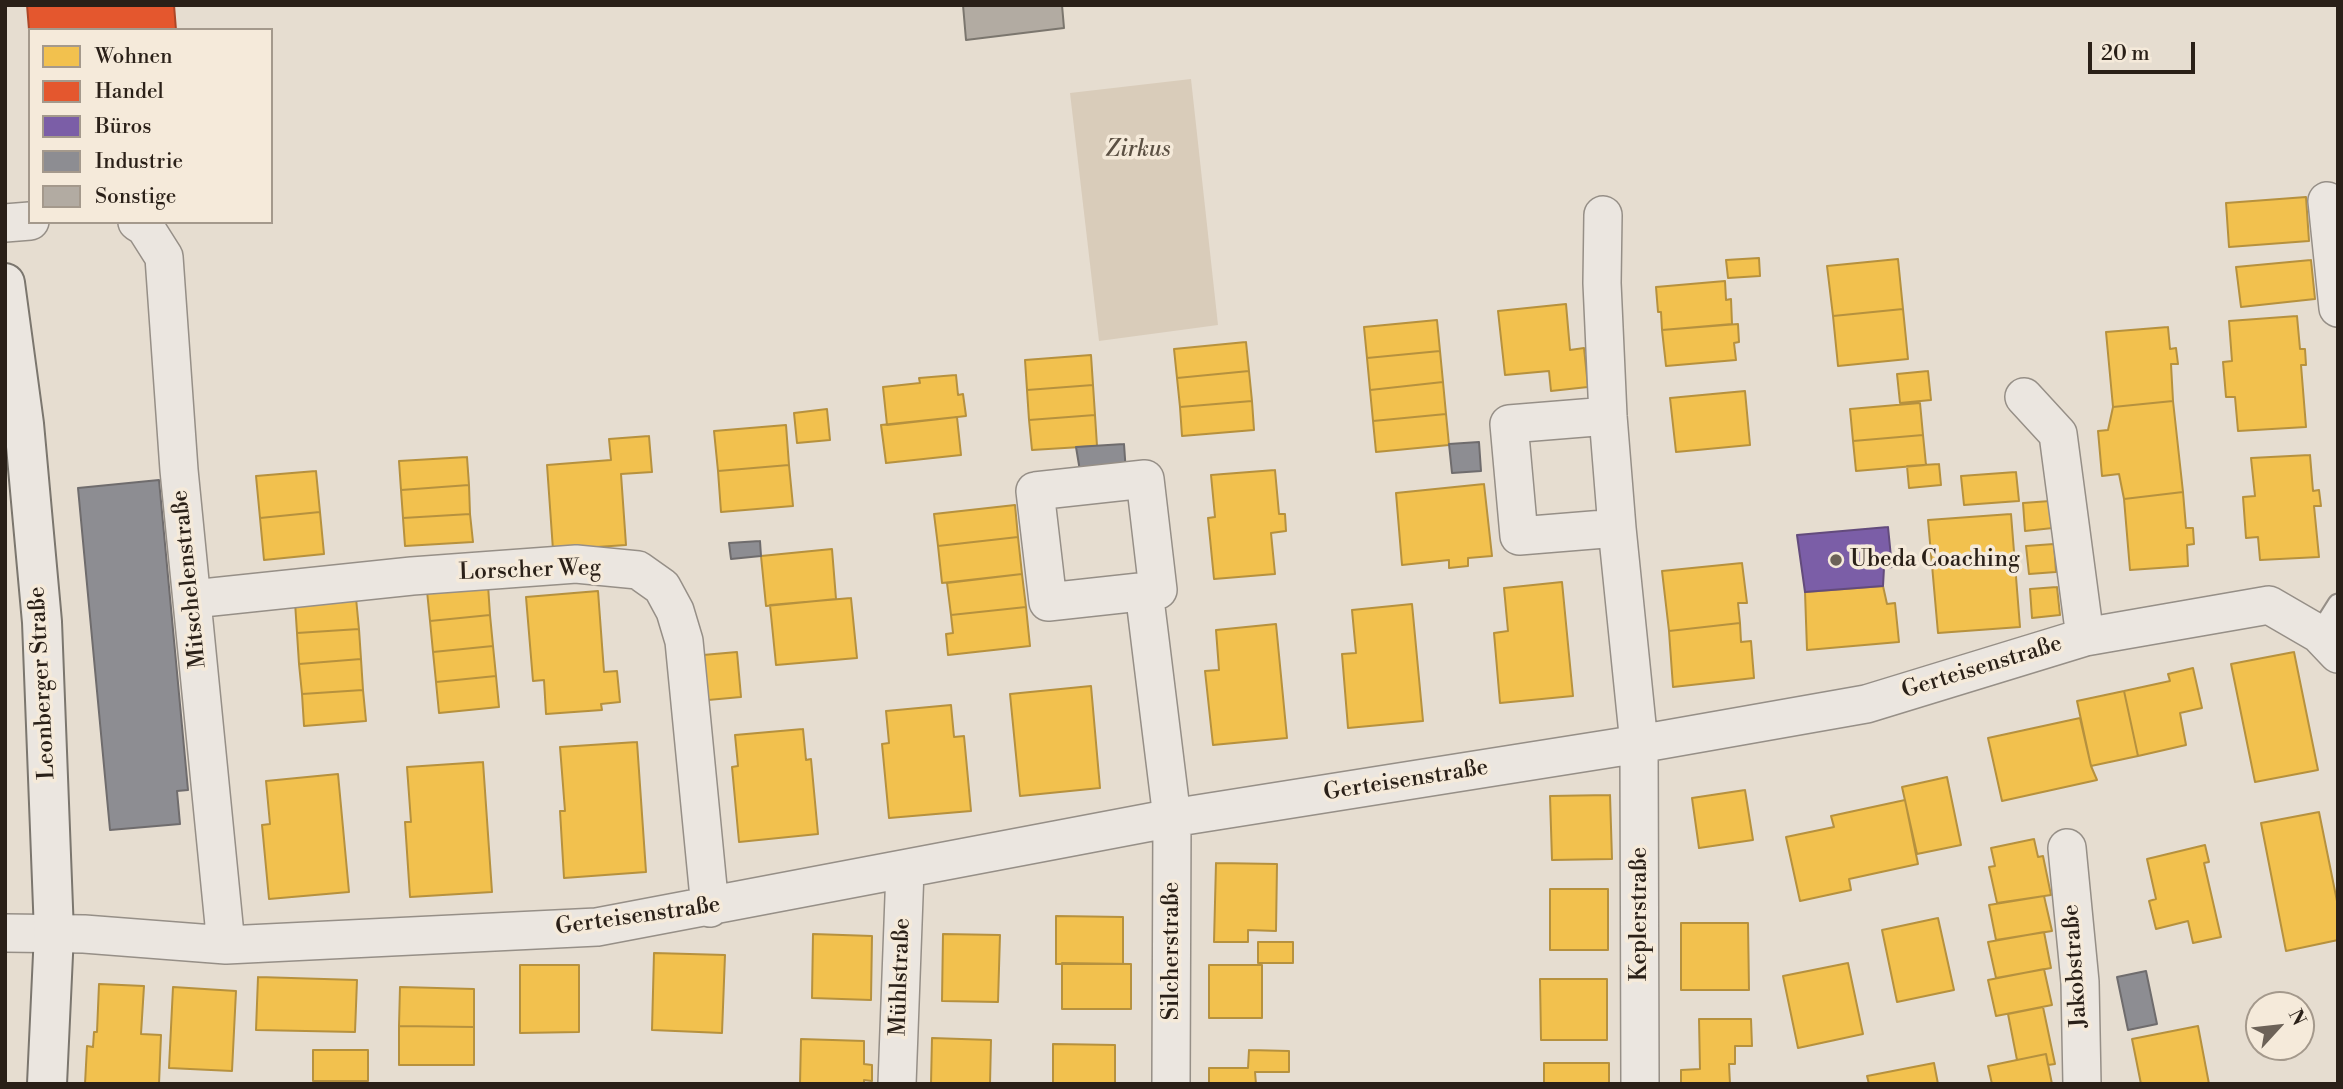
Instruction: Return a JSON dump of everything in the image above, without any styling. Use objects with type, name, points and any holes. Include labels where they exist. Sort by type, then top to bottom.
[{"type":"main road","name":"Leonberger Straße","points":[[5,283],[24,424],[43,622],[54,933],[47,1084]]},
{"type":"street","points":[[2327,201],[2338,308]]},
{"type":"street","points":[[1603,215],[1602,283],[1608,416],[1616,528],[1639,744]]},
{"type":"street","points":[[5,223],[28,221]]},
{"type":"street","name":"Mitschelenstraße","points":[[140,224],[164,257],[179,470],[226,945]]},
{"type":"street","points":[[2024,397],[2058,434],[2085,637]]},
{"type":"street","points":[[1608,416],[1509,424],[1519,536],[1616,528]]},
{"type":"street","name":"Lorscher Weg","points":[[192,599],[412,576],[562,565],[638,570],[662,587],[675,611],[684,641],[710,908]]},
{"type":"street","points":[[1144,591],[1172,818]]},
{"type":"street","name":"Gerteisenstraße","points":[[5,933],[54,933],[226,945],[597,928],[1172,818],[1639,744],[1866,704],[2085,637],[2269,605],[2332,631]]},
{"type":"street","name":"Keplerstraße","points":[[1639,744],[1640,1084]]},
{"type":"street","name":"Silcherstraße","points":[[1171,1084],[1172,818]]},
{"type":"street","name":"Jakobstraße","points":[[2067,848],[2080,982],[2081,1084]]},
{"type":"street","name":"Mühlstraße","points":[[897,1084],[905,870]]},
{"type":"green space","name":"Zirkus","points":[[1191,79],[1218,325],[1099,341],[1070,93]]},
{"type":"building: Wohnen","points":[[2306,197],[2309,241],[2229,247],[2226,203]]},
{"type":"building: Wohnen","points":[[1759,258],[1760,276],[1728,278],[1726,260]]},
{"type":"building: Wohnen","points":[[1898,259],[1903,309],[1833,316],[1827,266]]},
{"type":"building: Wohnen","points":[[2311,260],[2315,299],[2241,307],[2236,267]]},
{"type":"building: Wohnen","points":[[1725,281],[1726,300],[1731,299],[1732,324],[1662,330],[1656,287]]},
{"type":"building: Wohnen","points":[[1566,304],[1570,350],[1584,348],[1588,387],[1551,391],[1549,371],[1505,375],[1498,311]]},
{"type":"building: Wohnen","points":[[1903,309],[1908,359],[1838,366],[1833,316]]},
{"type":"building: Wohnen","points":[[2297,316],[2300,349],[2305,349],[2306,365],[2301,365],[2306,427],[2238,431],[2235,397],[2226,397],[2223,362],[2232,361],[2229,321]]},
{"type":"building: Wohnen","points":[[1437,320],[1440,351],[1367,358],[1364,327]]},
{"type":"building: Wohnen","points":[[1738,324],[1739,342],[1734,343],[1736,360],[1666,366],[1662,330]]},
{"type":"building: Wohnen","points":[[2168,327],[2170,349],[2176,348],[2178,364],[2171,364],[2173,401],[2113,407],[2106,332]]},
{"type":"building: Wohnen","points":[[1246,342],[1249,371],[1177,378],[1174,349]]},
{"type":"building: Wohnen","points":[[1440,351],[1443,382],[1370,390],[1367,358]]},
{"type":"building: Wohnen","points":[[1091,355],[1093,385],[1027,390],[1025,360]]},
{"type":"building: Wohnen","points":[[1249,371],[1252,401],[1180,407],[1177,378]]},
{"type":"building: Wohnen","points":[[1928,371],[1931,400],[1900,403],[1897,374]]},
{"type":"building: Wohnen","points":[[956,375],[958,395],[963,394],[966,416],[887,425],[883,387],[920,383],[919,378]]},
{"type":"building: Wohnen","points":[[1443,382],[1446,414],[1373,421],[1370,390]]},
{"type":"building: Wohnen","points":[[1093,385],[1095,415],[1029,420],[1027,390]]},
{"type":"building: Wohnen","points":[[1745,391],[1750,445],[1676,452],[1670,398]]},
{"type":"building: Wohnen","points":[[1252,401],[1254,430],[1182,436],[1180,407]]},
{"type":"building: Wohnen","points":[[2173,401],[2183,492],[2124,499],[2119,474],[2102,476],[2098,431],[2108,430],[2113,407]]},
{"type":"building: Wohnen","points":[[1920,403],[1923,435],[1853,441],[1850,409]]},
{"type":"building: Wohnen","points":[[827,409],[830,440],[797,443],[794,413]]},
{"type":"building: Wohnen","points":[[1446,414],[1449,445],[1376,452],[1373,421]]},
{"type":"building: Wohnen","points":[[1095,415],[1097,446],[1032,450],[1029,420]]},
{"type":"building: Wohnen","points":[[957,417],[961,455],[886,463],[881,425]]},
{"type":"building: Wohnen","points":[[786,425],[789,465],[718,471],[714,431]]},
{"type":"building: Wohnen","points":[[1923,435],[1926,465],[1856,471],[1853,441]]},
{"type":"building: Wohnen","points":[[649,436],[652,472],[621,474],[626,545],[553,550],[547,465],[611,460],[609,439]]},
{"type":"building: Wohnen","points":[[2310,455],[2313,491],[2319,490],[2321,506],[2314,506],[2319,557],[2260,560],[2258,537],[2246,538],[2243,497],[2255,496],[2251,458]]},
{"type":"building: Wohnen","points":[[467,457],[469,485],[401,490],[399,461]]},
{"type":"building: Wohnen","points":[[1939,464],[1941,485],[1909,488],[1907,466]]},
{"type":"building: Wohnen","points":[[789,465],[793,506],[721,512],[718,471]]},
{"type":"building: Wohnen","points":[[1275,470],[1279,514],[1285,514],[1286,531],[1271,533],[1275,574],[1214,579],[1208,518],[1215,517],[1211,475]]},
{"type":"building: Wohnen","points":[[316,471],[320,512],[260,518],[256,476]]},
{"type":"building: Wohnen","points":[[2016,472],[2019,501],[1964,505],[1961,476]]},
{"type":"building: Wohnen","points":[[1484,484],[1492,556],[1468,558],[1468,566],[1449,568],[1449,560],[1402,565],[1396,493]]},
{"type":"building: Wohnen","points":[[469,485],[470,514],[403,518],[401,490]]},
{"type":"building: Wohnen","points":[[2183,492],[2186,528],[2193,528],[2194,544],[2187,545],[2188,566],[2130,570],[2124,499]]},
{"type":"building: Wohnen","points":[[2050,501],[2053,528],[2025,531],[2023,503]]},
{"type":"building: Wohnen","points":[[1015,505],[1018,537],[938,546],[934,514]]},
{"type":"building: Wohnen","points":[[320,512],[324,554],[264,560],[260,518]]},
{"type":"building: Wohnen","points":[[470,514],[473,542],[405,546],[403,518]]},
{"type":"building: Wohnen","points":[[2011,514],[2020,627],[1938,633],[1928,520]]},
{"type":"building: Wohnen","points":[[1018,537],[1022,574],[942,583],[938,546]]},
{"type":"building: Wohnen","points":[[2054,544],[2056,572],[2029,574],[2026,546]]},
{"type":"building: Wohnen","points":[[832,549],[836,599],[766,606],[761,556]]},
{"type":"building: Wohnen","points":[[1742,563],[1747,603],[1738,603],[1740,623],[1669,631],[1662,571]]},
{"type":"building: Wohnen","points":[[1022,574],[1026,607],[951,615],[947,583]]},
{"type":"building: Wohnen","points":[[1562,582],[1573,696],[1500,703],[1494,633],[1508,631],[1504,588]]},
{"type":"building: Wohnen","points":[[488,585],[490,615],[430,621],[427,591]]},
{"type":"building: Wohnen","points":[[1883,586],[1887,604],[1895,603],[1899,642],[1807,650],[1805,592]]},
{"type":"building: Wohnen","points":[[2057,587],[2060,615],[2032,618],[2030,589]]},
{"type":"building: Wohnen","points":[[598,591],[604,672],[617,671],[620,702],[601,704],[602,710],[546,714],[544,680],[533,681],[526,597]]},
{"type":"building: Wohnen","points":[[356,598],[359,629],[297,633],[295,602]]},
{"type":"building: Wohnen","points":[[851,598],[857,658],[776,665],[770,605]]},
{"type":"building: Wohnen","points":[[1412,604],[1423,721],[1348,728],[1342,654],[1356,653],[1352,610]]},
{"type":"building: Wohnen","points":[[1026,607],[1030,646],[948,655],[946,634],[953,633],[951,615]]},
{"type":"building: Wohnen","points":[[490,615],[493,646],[433,652],[430,621]]},
{"type":"building: Wohnen","points":[[1740,623],[1741,642],[1751,641],[1754,678],[1673,687],[1669,631]]},
{"type":"building: Wohnen","points":[[1276,624],[1287,738],[1213,745],[1205,671],[1219,670],[1216,630]]},
{"type":"building: Wohnen","points":[[359,629],[361,659],[299,664],[297,633]]},
{"type":"building: Wohnen","points":[[493,646],[496,676],[436,682],[433,652]]},
{"type":"building: Wohnen","points":[[737,652],[741,697],[708,700],[703,655]]},
{"type":"building: Wohnen","points":[[2294,652],[2318,770],[2255,782],[2231,664]]},
{"type":"building: Wohnen","points":[[361,659],[363,690],[302,694],[299,664]]},
{"type":"building: Wohnen","points":[[2193,668],[2202,708],[2180,713],[2186,745],[2138,756],[2124,691],[2170,681],[2168,674]]},
{"type":"building: Wohnen","points":[[496,676],[499,707],[439,713],[436,682]]},
{"type":"building: Wohnen","points":[[1091,686],[1100,788],[1020,796],[1010,694]]},
{"type":"building: Wohnen","points":[[363,690],[366,721],[304,726],[302,694]]},
{"type":"building: Wohnen","points":[[2124,691],[2138,756],[2091,766],[2077,701]]},
{"type":"building: Wohnen","points":[[951,705],[954,737],[964,736],[971,811],[889,818],[882,744],[889,743],[886,711]]},
{"type":"building: Wohnen","points":[[2080,718],[2097,780],[2002,801],[1988,738]]},
{"type":"building: Wohnen","points":[[803,729],[806,760],[811,759],[818,834],[739,842],[732,767],[738,766],[735,735]]},
{"type":"building: Wohnen","points":[[637,742],[646,872],[564,878],[560,811],[565,811],[560,747]]},
{"type":"building: Wohnen","points":[[483,762],[492,892],[410,897],[405,822],[411,822],[407,767]]},
{"type":"building: Wohnen","points":[[338,774],[349,892],[269,899],[262,825],[270,824],[266,781]]},
{"type":"building: Wohnen","points":[[1947,777],[1961,845],[1917,854],[1902,787]]},
{"type":"building: Wohnen","points":[[1745,790],[1753,840],[1699,848],[1692,798]]},
{"type":"building: Wohnen","points":[[1610,795],[1612,859],[1552,860],[1550,796]]},
{"type":"building: Wohnen","points":[[1905,800],[1918,864],[1849,879],[1851,890],[1800,901],[1786,837],[1834,827],[1831,816]]},
{"type":"building: Wohnen","points":[[2319,812],[2338,906],[2338,940],[2286,951],[2261,823]]},
{"type":"building: Wohnen","points":[[2034,839],[2038,857],[2043,856],[2051,895],[1997,903],[1989,867],[1995,866],[1991,848]]},
{"type":"building: Wohnen","points":[[2205,845],[2209,862],[2204,863],[2221,937],[2193,943],[2188,921],[2156,929],[2149,901],[2156,899],[2147,859]]},
{"type":"building: Wohnen","points":[[1216,863],[1277,864],[1276,931],[1248,930],[1248,942],[1214,942]]},
{"type":"building: Wohnen","points":[[1550,889],[1608,889],[1608,950],[1550,950]]},
{"type":"building: Wohnen","points":[[2044,896],[2052,931],[1996,940],[1989,905]]},
{"type":"building: Wohnen","points":[[1056,916],[1123,917],[1123,964],[1056,964]]},
{"type":"building: Wohnen","points":[[1938,918],[1954,990],[1897,1002],[1882,930]]},
{"type":"building: Wohnen","points":[[1681,923],[1748,923],[1749,990],[1681,990]]},
{"type":"building: Wohnen","points":[[2044,932],[2051,968],[1996,978],[1988,942]]},
{"type":"building: Wohnen","points":[[813,934],[872,936],[871,1000],[812,998]]},
{"type":"building: Wohnen","points":[[943,934],[1000,935],[998,1002],[942,1001]]},
{"type":"building: Wohnen","points":[[1258,942],[1293,942],[1293,963],[1258,963]]},
{"type":"building: Wohnen","points":[[654,953],[725,955],[722,1033],[652,1030]]},
{"type":"building: Wohnen","points":[[1062,963],[1131,964],[1131,1009],[1062,1009]]},
{"type":"building: Wohnen","points":[[1848,963],[1863,1034],[1798,1048],[1783,976]]},
{"type":"building: Wohnen","points":[[520,965],[579,965],[579,1032],[520,1033]]},
{"type":"building: Wohnen","points":[[1209,965],[1262,965],[1262,1018],[1209,1018]]},
{"type":"building: Wohnen","points":[[2044,969],[2052,1005],[1996,1016],[1988,980]]},
{"type":"building: Wohnen","points":[[258,977],[357,980],[355,1032],[256,1030]]},
{"type":"building: Wohnen","points":[[1540,979],[1607,979],[1607,1040],[1541,1040]]},
{"type":"building: Wohnen","points":[[99,984],[144,986],[141,1034],[161,1035],[159,1084],[85,1084],[87,1046],[93,1047],[94,1032],[97,1032]]},
{"type":"building: Wohnen","points":[[173,987],[236,991],[232,1071],[169,1068]]},
{"type":"building: Wohnen","points":[[400,987],[474,989],[474,1027],[399,1026]]},
{"type":"building: Wohnen","points":[[2043,1007],[2055,1064],[2048,1065],[2046,1054],[2017,1060],[2008,1014]]},
{"type":"building: Wohnen","points":[[1699,1019],[1751,1019],[1752,1046],[1735,1046],[1735,1064],[1729,1064],[1730,1084],[1681,1084],[1681,1070],[1700,1069]]},
{"type":"building: Wohnen","points":[[399,1026],[474,1027],[474,1065],[399,1065]]},
{"type":"building: Wohnen","points":[[2198,1026],[2209,1084],[2141,1084],[2132,1039]]},
{"type":"building: Wohnen","points":[[932,1038],[991,1040],[990,1084],[931,1084]]},
{"type":"building: Wohnen","points":[[801,1039],[864,1041],[864,1064],[872,1065],[872,1081],[864,1080],[864,1084],[800,1084]]},
{"type":"building: Wohnen","points":[[1053,1044],[1115,1045],[1115,1084],[1053,1084]]},
{"type":"building: Wohnen","points":[[313,1050],[368,1050],[368,1081],[313,1081]]},
{"type":"building: Wohnen","points":[[1249,1050],[1289,1051],[1289,1072],[1255,1072],[1256,1084],[1209,1084],[1209,1068],[1248,1068]]},
{"type":"building: Wohnen","points":[[2046,1054],[2052,1084],[1992,1084],[1988,1066]]},
{"type":"building: Wohnen","points":[[1544,1063],[1609,1063],[1609,1084],[1544,1084]]},
{"type":"building: Wohnen","points":[[1934,1063],[1938,1084],[1869,1084],[1867,1076]]},
{"type":"building: Handel","points":[[27,5],[174,5],[176,28],[29,28]]},
{"type":"building: Büros","points":[[1888,527],[1892,567],[1884,568],[1883,586],[1805,592],[1797,535]]},
{"type":"building: Industrie","points":[[1479,442],[1481,471],[1452,473],[1449,444]]},
{"type":"building: Industrie","points":[[1124,444],[1126,473],[1081,477],[1076,447]]},
{"type":"building: Industrie","points":[[159,480],[188,790],[177,791],[180,824],[110,830],[78,488]]},
{"type":"building: Industrie","points":[[760,541],[761,556],[731,559],[729,543]]},
{"type":"building: Industrie","points":[[2146,971],[2157,1024],[2128,1030],[2117,977]]},
{"type":"building: Sonstige","points":[[963,5],[1062,5],[1064,28],[966,40]]},
{"type":"place","name":"Ubeda Coaching","points":[[1836,560]]}]
